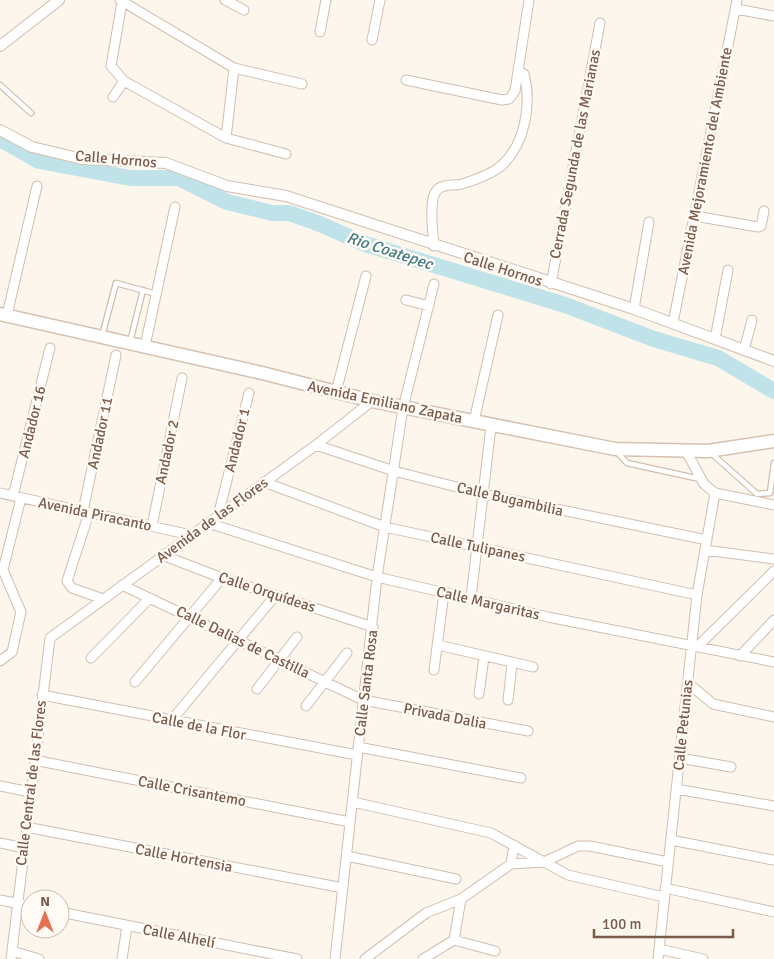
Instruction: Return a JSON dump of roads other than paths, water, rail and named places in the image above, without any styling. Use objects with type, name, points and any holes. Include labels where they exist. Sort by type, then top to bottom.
[{"type":"main road","name":"Avenida Emiliano Zapata","points":[[3,315],[145,346],[403,408],[615,449],[708,451],[774,441]]},
{"type":"street","points":[[0,46],[59,0]]},
{"type":"street","points":[[225,0],[244,10]]},
{"type":"street","points":[[320,32],[326,0]]},
{"type":"street","points":[[372,40],[380,0]]},
{"type":"street","points":[[406,80],[502,100],[509,99],[515,91],[529,0]]},
{"type":"street","points":[[286,154],[226,138],[124,81],[111,66],[121,1],[234,68],[302,84]]},
{"type":"street","points":[[737,4],[774,16]]},
{"type":"street","name":"Avenida Mejoramiento del Ambiente","points":[[673,323],[715,104],[737,4]]},
{"type":"street","name":"Cerrada Segunda de las Marianas","points":[[550,284],[600,23]]},
{"type":"street","points":[[226,138],[234,68]]},
{"type":"street","points":[[434,246],[432,198],[437,189],[446,185],[460,185],[492,173],[502,165],[520,141],[528,88],[524,74],[518,71]]},
{"type":"street","points":[[113,97],[124,81]]},
{"type":"street","name":"Calle Hornos","points":[[0,130],[32,147],[82,159],[166,163],[226,186],[286,196],[673,323],[774,362]]},
{"type":"street","points":[[3,315],[37,186]]},
{"type":"street","points":[[145,346],[175,207]]},
{"type":"street","points":[[695,216],[758,227],[761,226],[764,211]]},
{"type":"street","points":[[634,310],[649,222]]},
{"type":"street","points":[[715,338],[728,270]]},
{"type":"street","points":[[336,392],[366,276]]},
{"type":"street","name":"Calle Santa Rosa","points":[[335,959],[377,577],[403,408],[434,284]]},
{"type":"street","points":[[406,300],[429,306]]},
{"type":"street","points":[[474,421],[498,316]]},
{"type":"street","points":[[744,350],[752,320]]},
{"type":"street","name":"Andador 16","points":[[0,661],[12,652],[21,612],[3,570],[50,348]]},
{"type":"street","name":"Andador 11","points":[[103,599],[72,588],[67,580],[86,512],[116,355]]},
{"type":"street","name":"Andador 2","points":[[152,526],[182,378]]},
{"type":"street","name":"Andador 1","points":[[218,516],[249,393]]},
{"type":"street","name":"Avenida de las Flores","points":[[50,638],[316,445],[372,401]]},
{"type":"street","points":[[471,598],[491,426]]},
{"type":"street","name":"Calle Bugambilia","points":[[316,445],[394,471],[484,494],[707,540]]},
{"type":"street","points":[[686,451],[701,479],[715,493],[774,504]]},
{"type":"street","name":"Calle Tulipanes","points":[[264,482],[385,527],[697,595]]},
{"type":"street","name":"Avenida Piracanto","points":[[0,493],[190,535]]},
{"type":"street","name":"Calle Petunias","points":[[658,954],[688,683],[694,646],[697,595],[715,493]]},
{"type":"street","name":"Calle Margaritas","points":[[208,523],[377,577],[548,617],[774,662]]},
{"type":"street","points":[[705,550],[774,559]]},
{"type":"street","name":"Calle Orquídeas","points":[[162,555],[222,578],[373,627]]},
{"type":"street","points":[[694,646],[774,571]]},
{"type":"street","points":[[134,682],[222,578]]},
{"type":"street","name":"Calle Dalias de Castilla","points":[[122,585],[363,700]]},
{"type":"street","points":[[434,670],[444,593]]},
{"type":"street","points":[[171,721],[275,596]]},
{"type":"street","points":[[91,658],[150,598]]},
{"type":"street","points":[[740,656],[774,620]]},
{"type":"street","points":[[258,689],[297,637]]},
{"type":"street","name":"Calle Central de las Flores","points":[[11,955],[50,638]]},
{"type":"street","points":[[438,645],[512,664],[533,667]]},
{"type":"street","points":[[306,706],[347,653]]},
{"type":"street","points":[[479,694],[484,657]]},
{"type":"street","points":[[508,700],[512,664]]},
{"type":"street","points":[[688,683],[713,704],[774,717]]},
{"type":"street","name":"Calle de la Flor","points":[[42,694],[171,721],[522,778]]},
{"type":"street","name":"Privada Dalia","points":[[363,700],[528,731]]},
{"type":"street","points":[[680,758],[731,767]]},
{"type":"street","name":"Calle Crisantemo","points":[[34,760],[350,822]]},
{"type":"street","points":[[0,786],[30,792]]},
{"type":"street","points":[[676,789],[774,806]]},
{"type":"street","points":[[353,802],[491,833],[568,875],[774,912]]},
{"type":"street","name":"Calle Hortensia","points":[[26,827],[343,888]]},
{"type":"street","points":[[671,840],[773,860]]},
{"type":"street","points":[[0,843],[24,848]]},
{"type":"street","points":[[511,864],[514,845]]},
{"type":"street","points":[[365,959],[426,913],[460,899],[511,864],[544,862],[578,846],[590,846],[668,862]]},
{"type":"street","points":[[347,856],[456,878]]},
{"type":"street","points":[[454,940],[460,899]]},
{"type":"street","points":[[0,900],[20,904]]},
{"type":"street","name":"Calle Alhelí","points":[[70,914],[297,959]]},
{"type":"street","points":[[122,959],[127,926]]},
{"type":"street","points":[[422,959],[454,940],[495,951]]},
{"type":"street","points":[[658,954],[703,959]]},
{"type":"street","points":[[11,955],[39,959]]},
{"type":"lane","points":[[0,85],[31,113]]},
{"type":"lane","points":[[102,337],[116,283],[156,294]]},
{"type":"lane","points":[[130,343],[143,290]]},
{"type":"lane","points":[[615,449],[627,463],[701,479]]},
{"type":"lane","points":[[708,451],[757,494],[770,493],[774,463]]},
{"type":"waterway","name":"Rio Coatepec","points":[[0,139],[39,161],[130,178],[179,178],[227,202],[272,213],[289,213],[320,224],[365,244],[565,305],[654,339],[718,358],[774,391]]}]
